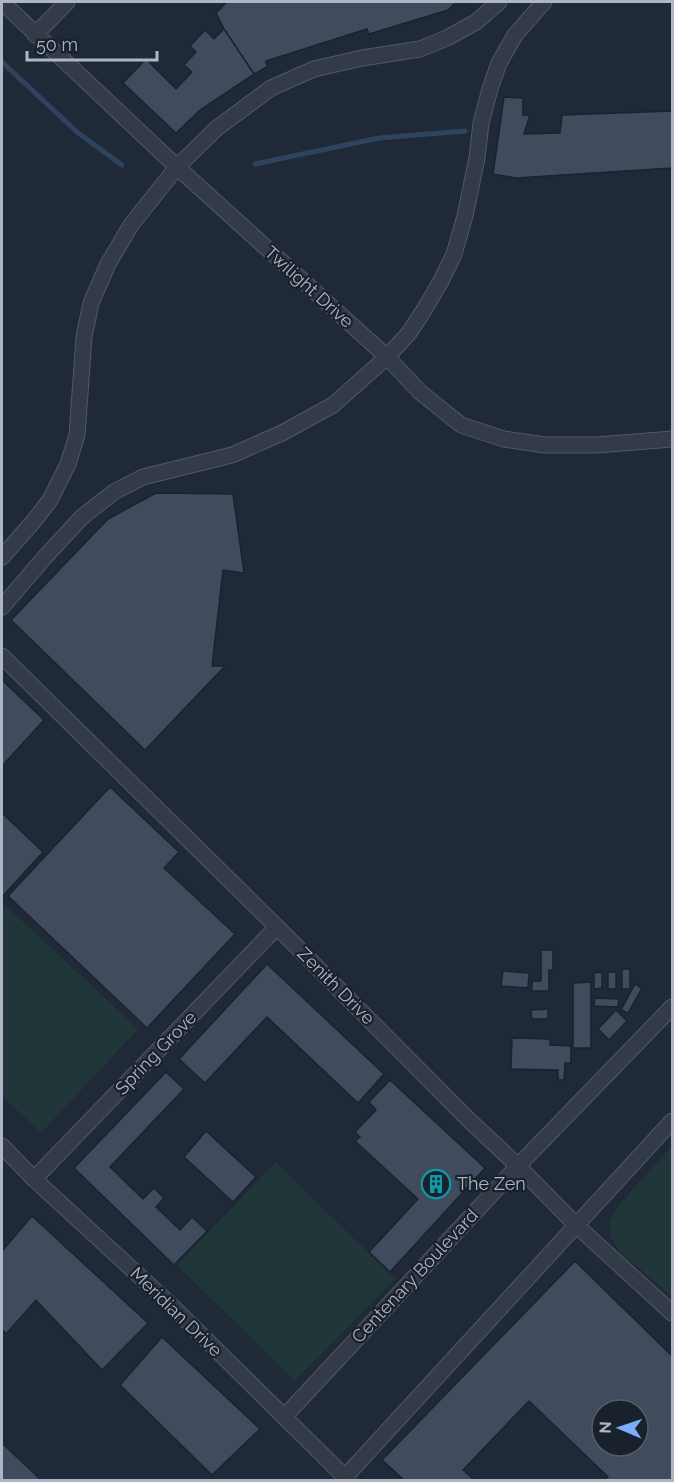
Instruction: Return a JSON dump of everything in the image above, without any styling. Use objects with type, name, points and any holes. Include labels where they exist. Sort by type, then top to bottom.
[{"type":"street","name":"Twilight Drive","points":[[2,2],[177,168],[387,357],[420,392],[461,425],[504,439],[545,446],[597,445],[672,439]]},
{"type":"street","points":[[35,35],[67,2]]},
{"type":"street","points":[[2,557],[50,500],[68,464],[77,435],[84,337],[91,303],[108,264],[131,225],[177,168],[218,128],[271,88],[314,69],[362,58],[420,49],[447,38],[476,22],[499,2]]},
{"type":"street","points":[[2,607],[82,518],[114,492],[143,477],[232,455],[282,433],[333,405],[387,357],[409,333],[441,281],[454,254],[465,216],[477,158],[481,123],[499,63],[515,35],[544,2]]},
{"type":"street","name":"Zenith Drive","points":[[2,656],[576,1226],[672,1313]]},
{"type":"street","name":"Spring Grove","points":[[34,1179],[277,927]]},
{"type":"street","name":"Centenary Boulevard","points":[[284,1417],[518,1166],[672,1007]]},
{"type":"street","points":[[346,1479],[672,1121]]},
{"type":"street","name":"Meridian Drive","points":[[2,1146],[34,1179],[172,1306],[346,1479]]},
{"type":"green space","points":[[5,905],[138,1029],[41,1133],[2,1096],[2,909]]},
{"type":"green space","points":[[672,1146],[672,1297],[619,1251],[611,1237],[609,1222],[620,1204]]},
{"type":"green space","points":[[276,1162],[395,1279],[295,1381],[177,1265]]},
{"type":"building","points":[[227,2],[456,2],[448,10],[369,34],[367,29],[266,61],[267,67],[254,74],[216,13]]},
{"type":"building","points":[[224,29],[254,74],[200,110],[176,133],[123,83],[146,59],[176,89],[192,72],[184,65],[196,52],[190,46],[205,30],[214,39]]},
{"type":"building","points":[[504,97],[523,98],[523,115],[530,115],[524,134],[560,133],[562,115],[672,111],[672,168],[516,178],[493,174]]},
{"type":"building","points":[[156,493],[233,494],[244,573],[223,570],[212,666],[225,666],[145,750],[11,620],[108,519]]},
{"type":"building","points":[[2,680],[44,720],[2,766]]},
{"type":"building","points":[[110,787],[179,852],[164,868],[235,934],[147,1028],[8,896]]},
{"type":"building","points":[[2,813],[43,852],[2,897]]},
{"type":"building","points":[[541,950],[553,950],[553,970],[549,970],[549,991],[532,991],[532,981],[541,981]]},
{"type":"building","points":[[267,964],[384,1074],[358,1103],[267,1017],[205,1083],[179,1059]]},
{"type":"building","points":[[622,969],[630,969],[630,989],[622,989]]},
{"type":"building","points":[[503,971],[529,973],[528,988],[501,986]]},
{"type":"building","points":[[602,972],[602,988],[594,989],[594,973]]},
{"type":"building","points":[[608,972],[616,972],[616,989],[608,989]]},
{"type":"building","points":[[591,982],[591,1048],[573,1048],[573,983]]},
{"type":"building","points":[[635,984],[642,988],[628,1013],[621,1010]]},
{"type":"building","points":[[595,998],[619,999],[618,1007],[594,1006]]},
{"type":"building","points":[[548,1009],[548,1019],[532,1019],[531,1010]]},
{"type":"building","points":[[616,1010],[627,1021],[609,1040],[598,1029]]},
{"type":"building","points":[[512,1038],[550,1039],[550,1045],[571,1046],[571,1063],[565,1063],[564,1080],[558,1080],[558,1070],[511,1069]]},
{"type":"building","points":[[166,1072],[184,1089],[110,1167],[143,1199],[154,1188],[164,1198],[156,1207],[180,1230],[192,1217],[207,1231],[174,1265],[74,1168]]},
{"type":"building","name":"The Zen","points":[[390,1080],[485,1168],[390,1272],[369,1252],[418,1199],[355,1141],[360,1137],[355,1132],[376,1110],[369,1102]]},
{"type":"building","points":[[206,1131],[256,1177],[233,1202],[184,1157]]},
{"type":"building","points":[[32,1216],[148,1323],[102,1370],[36,1300],[6,1334],[2,1329],[2,1251]]},
{"type":"building","points":[[575,1261],[672,1356],[672,1480],[604,1480],[608,1477],[529,1401],[463,1470],[474,1480],[404,1480],[382,1460]]},
{"type":"building","points":[[162,1337],[260,1429],[212,1475],[120,1385]]},
{"type":"building","points":[[2,1443],[41,1480],[2,1480]]},
{"type":"waterway","points":[[2,62],[77,132],[122,165]]},
{"type":"waterway","points":[[255,164],[379,138],[465,131]]},
{"type":"place","name":"The Zen","points":[[436,1184]]}]
